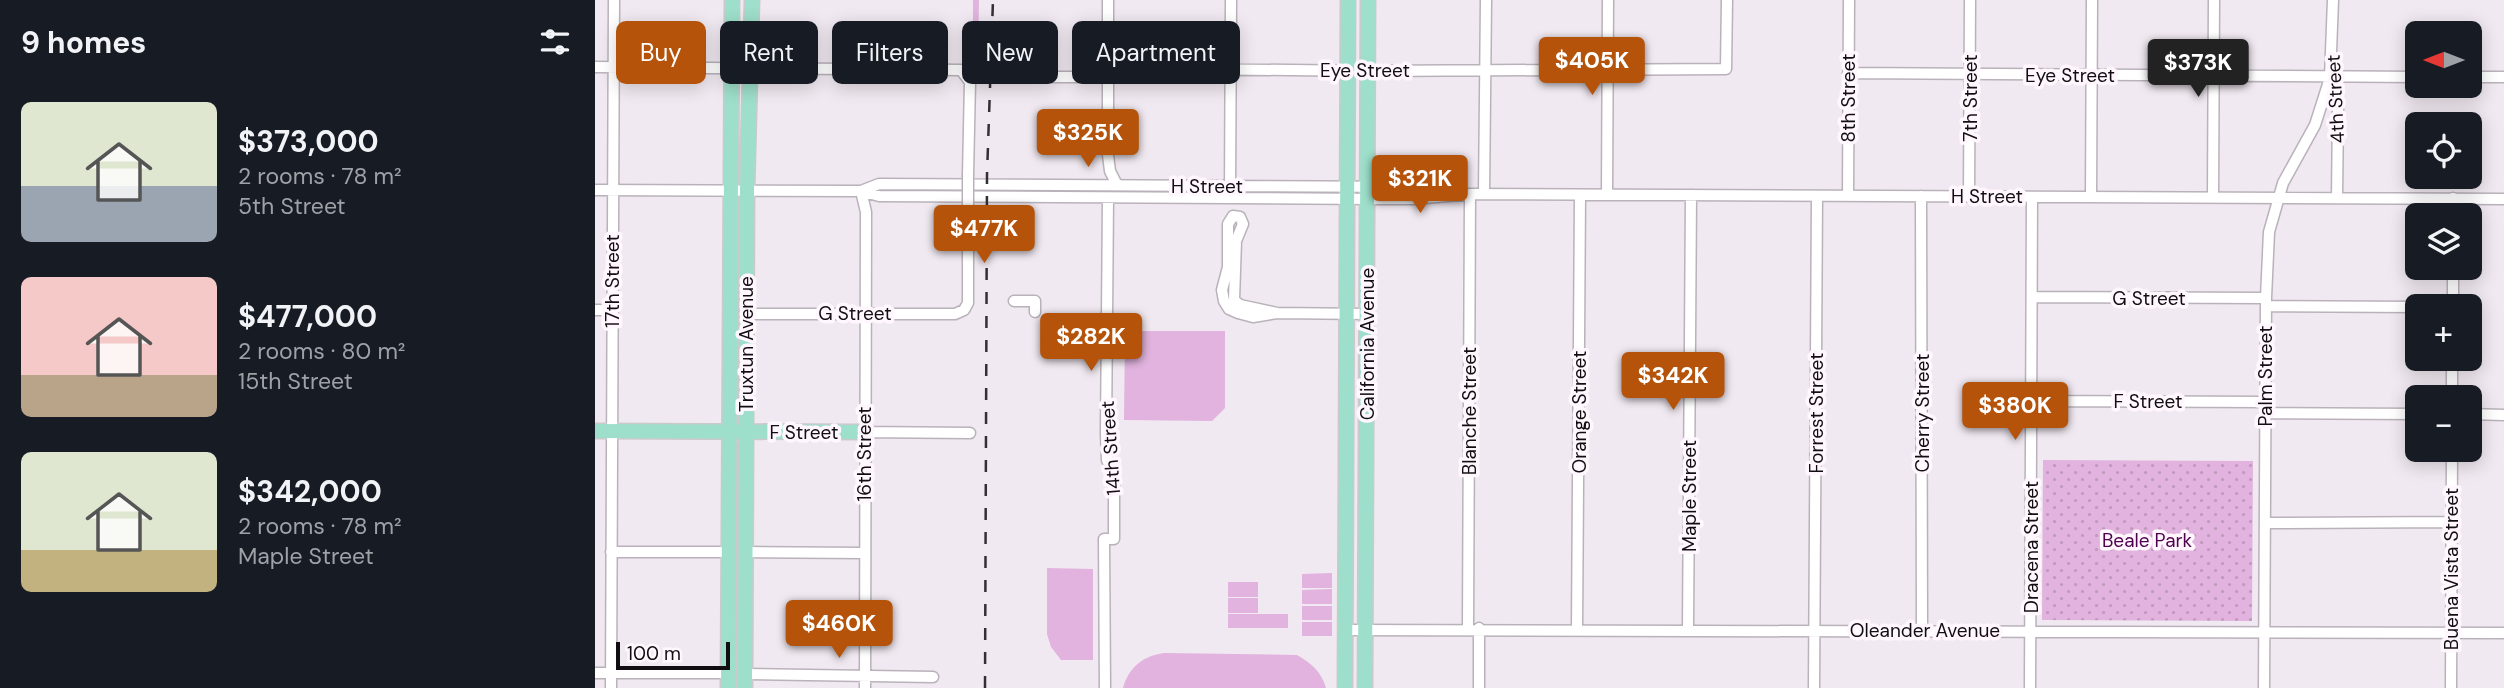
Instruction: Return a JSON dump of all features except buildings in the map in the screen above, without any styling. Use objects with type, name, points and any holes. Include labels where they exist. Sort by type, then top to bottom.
[{"type":"main road","name":"Truxtun Avenue","points":[[732,0],[732,21]]},
{"type":"main road","name":"Truxtun Avenue","points":[[751,21],[752,0]]},
{"type":"main road","name":"California Avenue","points":[[1345,688],[1348,0]]},
{"type":"main road","name":"California Avenue","points":[[1365,688],[1368,0]]},
{"type":"main road","name":"Truxtun Avenue","points":[[728,680],[731,84]]},
{"type":"main road","name":"Truxtun Avenue","points":[[744,683],[750,84]]},
{"type":"main road","name":"F Street","points":[[595,431],[865,432]]},
{"type":"main road","points":[[728,652],[744,683]]},
{"type":"main road","points":[[728,680],[735,679],[744,683]]},
{"type":"street","name":"17th Street","points":[[611,688],[614,0]]},
{"type":"street","points":[[1108,0],[1108,21]]},
{"type":"street","points":[[1231,0],[1231,21]]},
{"type":"street","points":[[1483,194],[1486,0]]},
{"type":"street","points":[[1607,195],[1608,0]]},
{"type":"street","name":"Eye Street","points":[[1240,69],[1726,69],[1727,0]]},
{"type":"street","name":"8th Street","points":[[1848,196],[1849,0]]},
{"type":"street","name":"7th Street","points":[[1969,196],[1970,0]]},
{"type":"street","points":[[2091,197],[2092,0]]},
{"type":"street","points":[[2213,197],[2214,0]]},
{"type":"street","name":"4th Street","points":[[2333,0],[2330,78],[2338,110],[2337,198]]},
{"type":"street","points":[[595,67],[720,67]]},
{"type":"street","name":"G Street","points":[[746,314],[955,314],[964,310],[968,303],[969,82],[961,70],[818,69]]},
{"type":"street","name":"Eye Street","points":[[1848,73],[2405,78]]},
{"type":"street","points":[[2482,77],[2504,77]]},
{"type":"street","name":"Palm Street","points":[[2264,688],[2266,302],[2269,232],[2289,170],[2319,117],[2330,78]]},
{"type":"street","points":[[1109,84],[1108,155],[1110,171],[1117,185]]},
{"type":"street","points":[[1230,84],[1230,192]]},
{"type":"street","points":[[1096,185],[1104,171],[1108,155]]},
{"type":"street","name":"H Street","points":[[860,191],[879,184],[1165,185],[1230,192]]},
{"type":"street","points":[[1108,198],[1115,191],[1146,190],[1165,185]]},
{"type":"street","name":"H Street","points":[[595,190],[860,191],[879,196],[1108,198],[1230,192],[1368,193],[1414,199],[1471,194],[2504,199]]},
{"type":"street","name":"16th Street","points":[[860,191],[866,220],[865,682]]},
{"type":"street","name":"Blanche Street","points":[[1471,194],[1473,628],[1479,688]]},
{"type":"street","name":"Orange Street","points":[[1577,629],[1580,195]]},
{"type":"street","name":"Maple Street","points":[[1688,629],[1691,195]]},
{"type":"street","name":"16th Street","points":[[866,220],[870,206],[879,196]]},
{"type":"street","name":"Forrest Street","points":[[1814,688],[1817,196]]},
{"type":"street","name":"Cherry Street","points":[[1921,196],[1922,630]]},
{"type":"street","name":"Dracena Street","points":[[2030,688],[2032,197]]},
{"type":"street","name":"14th Street","points":[[1105,688],[1104,540],[1114,539],[1114,474],[1107,460],[1106,433],[1108,198]]},
{"type":"street","points":[[2453,198],[2453,203]]},
{"type":"street","points":[[1277,313],[1240,305],[1234,300],[1236,241],[1243,224],[1240,217],[1233,216],[1227,224],[1227,267],[1222,290],[1224,301],[1233,311],[1248,316],[1277,313],[1367,314]]},
{"type":"street","name":"G Street","points":[[2032,297],[2405,307]]},
{"type":"street","points":[[1014,301],[1035,301],[1035,312]]},
{"type":"street","points":[[595,310],[612,310]]},
{"type":"street","name":"F Street","points":[[2031,401],[2405,413]]},
{"type":"street","points":[[2482,414],[2504,415]]},
{"type":"street","name":"F Street","points":[[865,432],[970,433]]},
{"type":"street","name":"Buena Vista Street","points":[[2451,688],[2452,462]]},
{"type":"street","points":[[2265,523],[2452,522]]},
{"type":"street","points":[[611,552],[729,552]]},
{"type":"street","points":[[744,552],[864,553]]},
{"type":"street","name":"Oleander Avenue","points":[[1345,629],[2504,633]]},
{"type":"street","points":[[595,673],[728,680]]},
{"type":"street","points":[[744,683],[865,682],[933,677]]},
{"type":"green space","points":[[973,0],[979,0],[979,21],[973,21]]},
{"type":"green space","points":[[1137,331],[1225,331],[1225,408],[1212,421],[1124,420],[1125,336]]},
{"type":"green space","name":"Beale Park","points":[[2043,460],[2253,461],[2252,621],[2042,620]]},
{"type":"green space","points":[[1047,568],[1093,569],[1093,660],[1061,660],[1051,647],[1047,634]]},
{"type":"green space","points":[[1332,573],[1332,588],[1302,588],[1302,574]]},
{"type":"green space","points":[[1228,582],[1258,582],[1258,597],[1228,597]]},
{"type":"green space","points":[[1332,589],[1332,604],[1302,604],[1302,590]]},
{"type":"green space","points":[[1228,598],[1258,598],[1258,613],[1228,613]]},
{"type":"green space","points":[[1302,606],[1332,606],[1332,620],[1302,620]]},
{"type":"green space","points":[[1228,614],[1288,614],[1288,628],[1228,628]]},
{"type":"green space","points":[[1302,622],[1332,622],[1332,636],[1302,636]]},
{"type":"green space","points":[[1164,653],[1297,655],[1315,668],[1326,688],[1123,688],[1133,668],[1143,660]]},
{"type":"railway","points":[[985,688],[987,175],[993,0]]}]
